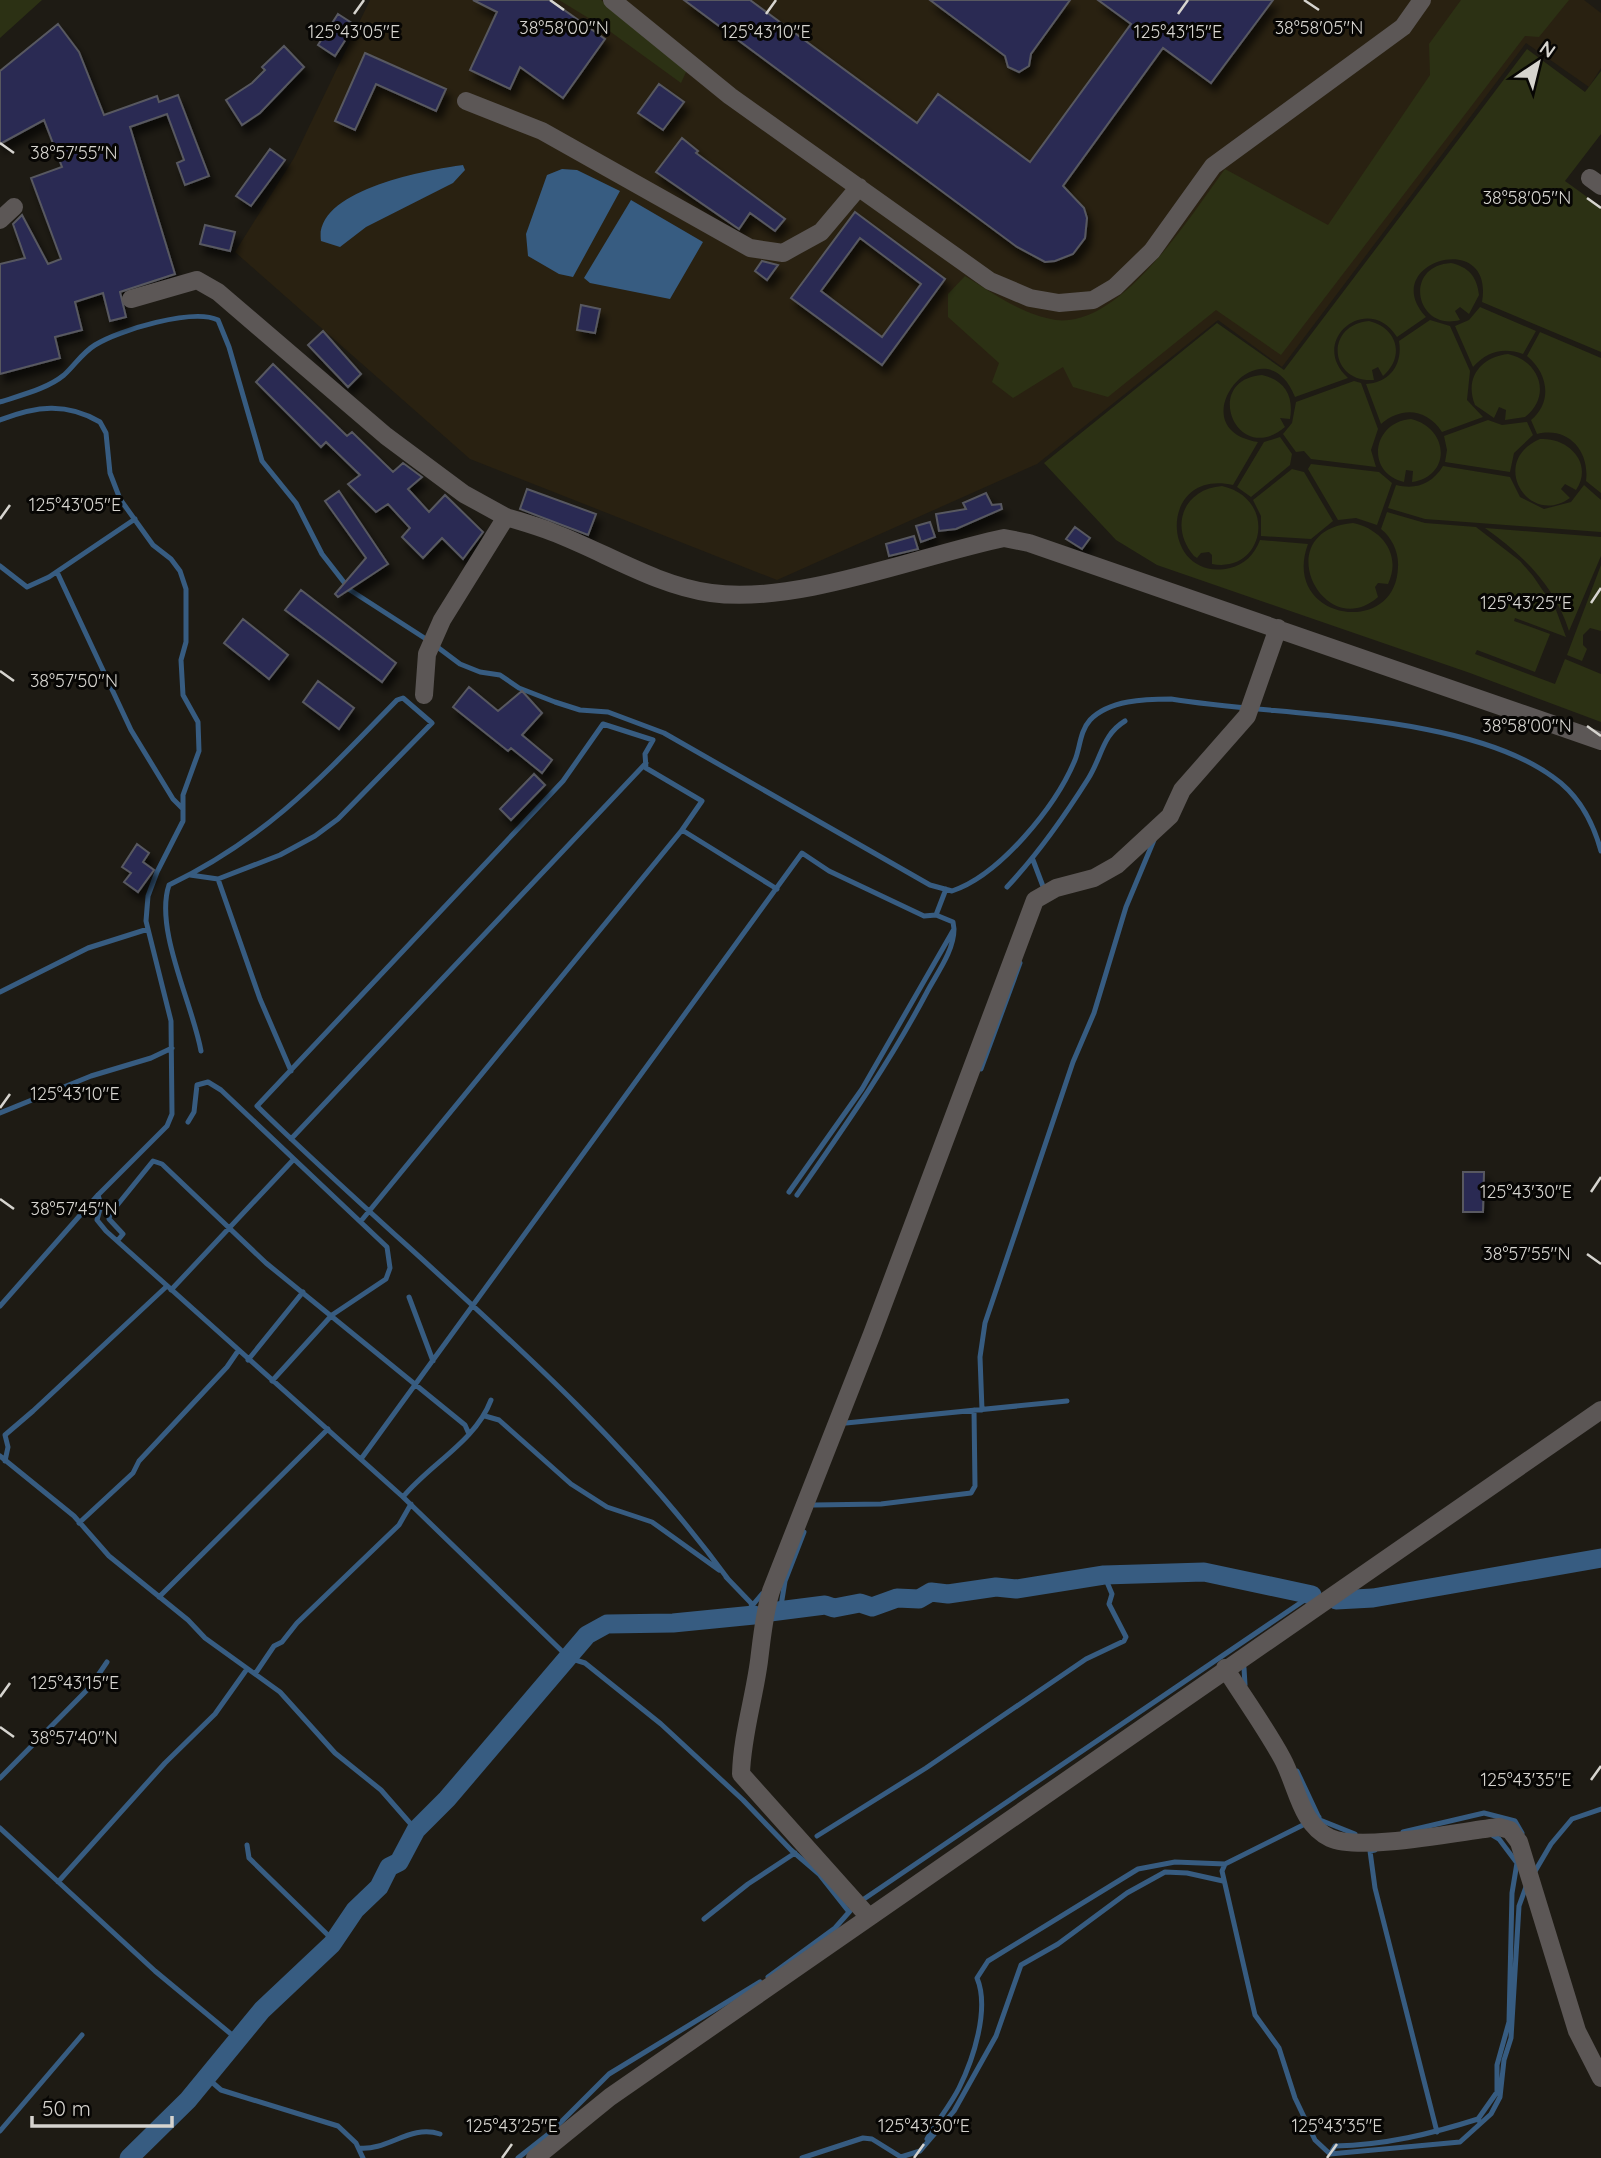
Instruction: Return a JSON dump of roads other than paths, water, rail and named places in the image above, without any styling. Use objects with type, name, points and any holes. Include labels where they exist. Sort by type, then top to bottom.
[{"type":"street","points":[[612,0],[730,96],[990,281],[1030,298],[1059,303],[1093,300],[1115,287],[1152,251],[1213,166],[1402,27],[1422,0]]},
{"type":"street","points":[[466,101],[542,131],[750,248],[783,253],[821,232],[859,187]]},
{"type":"street","points":[[0,220],[14,207]]},
{"type":"street","points":[[131,299],[197,280],[218,292],[386,436],[464,494],[506,517],[552,532],[675,584],[711,593],[752,596],[830,582],[1004,538],[1029,543],[1601,741]]},
{"type":"street","points":[[424,695],[426,654],[442,620],[506,517]]},
{"type":"street","points":[[868,1916],[741,1774],[742,1749],[759,1661],[763,1620],[771,1591],[886,1297],[1035,900],[1056,888],[1094,877],[1117,865],[1170,816],[1182,790],[1247,716],[1278,628]]},
{"type":"street","points":[[535,2158],[610,2097],[1225,1668],[1601,1410]]},
{"type":"street","points":[[1225,1668],[1283,1759],[1306,1815],[1316,1830],[1333,1840],[1373,1842],[1499,1827],[1510,1830],[1519,1842],[1577,2031],[1601,2078]]},
{"type":"water","points":[[463,165],[465,170],[453,183],[366,227],[340,247],[321,241],[323,223],[335,208],[353,196],[400,178]]},
{"type":"water","points":[[562,169],[577,170],[620,191],[573,277],[559,274],[528,256],[526,234],[547,175]]},
{"type":"water","points":[[631,200],[703,242],[670,299],[590,283],[584,278]]},
{"type":"waterway","points":[[0,402],[50,384],[64,375],[90,348],[121,333],[174,319],[207,317],[218,320],[229,347],[262,461],[296,503],[322,554],[350,590],[426,639]]},
{"type":"waterway","points":[[0,420],[51,408],[75,411],[100,422],[106,433],[110,473],[120,499],[153,545],[171,559],[180,571],[186,589],[186,642],[181,660],[183,695],[198,722],[199,751],[183,795],[183,821],[148,896],[146,921],[171,1021],[172,1114],[167,1126],[98,1195],[0,1306]]},
{"type":"waterway","points":[[0,566],[27,587],[49,577],[135,519]]},
{"type":"waterway","points":[[57,572],[131,730],[173,799],[183,809]]},
{"type":"waterway","points":[[436,646],[460,664],[480,672],[500,675],[519,688],[555,702],[580,710],[608,712],[664,733],[930,885],[952,891],[989,870],[1024,837],[1055,798],[1075,760],[1084,729],[1090,720],[1107,708],[1150,699],[1370,720],[1471,740],[1516,756],[1562,784],[1584,810],[1601,851]]},
{"type":"waterway","points":[[190,875],[218,879],[280,855],[315,836],[338,819],[432,723],[403,698],[397,700],[318,780],[265,826],[204,867],[169,885],[166,903],[170,945],[201,1051]]},
{"type":"waterway","points":[[1007,887],[1060,821],[1093,771],[1111,733],[1125,721]]},
{"type":"waterway","points":[[728,1579],[676,1513],[563,1391],[257,1106],[563,781],[603,724],[653,740],[645,754],[646,768],[702,801],[682,830],[777,889]]},
{"type":"waterway","points":[[291,1139],[646,763]]},
{"type":"waterway","points":[[361,1221],[682,830]]},
{"type":"waterway","points":[[982,1410],[980,1357],[985,1323],[1073,1062],[1094,1013],[1126,907],[1154,840]]},
{"type":"waterway","points":[[361,1459],[802,853],[829,871],[924,916],[936,915],[946,889]]},
{"type":"waterway","points":[[1033,860],[1044,889]]},
{"type":"waterway","points":[[218,879],[260,999],[291,1071]]},
{"type":"waterway","points":[[789,1192],[862,1089],[954,929],[953,922],[936,915]]},
{"type":"waterway","points":[[0,992],[88,948],[148,929]]},
{"type":"waterway","points":[[797,1195],[897,1045],[944,962],[954,929]]},
{"type":"waterway","points":[[981,1069],[1020,963]]},
{"type":"waterway","points":[[0,1113],[91,1076],[151,1058],[172,1048]]},
{"type":"waterway","points":[[188,1122],[194,1112],[197,1085],[208,1082],[221,1090],[387,1247],[390,1268],[386,1279],[332,1315],[272,1381]]},
{"type":"waterway","points":[[171,1290],[294,1159]]},
{"type":"waterway","points":[[118,1240],[123,1234],[109,1219],[110,1214],[153,1161],[162,1164],[266,1263],[465,1425],[469,1434]]},
{"type":"waterway","points":[[98,1195],[101,1205],[97,1220],[106,1231],[403,1497],[569,1658],[585,1663],[661,1724],[819,1874],[849,1912]]},
{"type":"waterway","points":[[5,1461],[8,1447],[5,1435],[167,1286]]},
{"type":"waterway","points":[[248,1360],[303,1292]]},
{"type":"waterway","points":[[409,1297],[433,1361]]},
{"type":"waterway","points":[[79,1523],[133,1473],[139,1461],[227,1367],[238,1351]]},
{"type":"waterway","points":[[403,1497],[464,1440],[484,1415],[491,1400]]},
{"type":"waterway","points":[[846,1423],[1067,1401]]},
{"type":"waterway","points":[[814,1505],[881,1504],[971,1493],[975,1486],[974,1410]]},
{"type":"waterway","points":[[485,1416],[499,1420],[571,1484],[607,1507],[652,1522],[719,1570]]},
{"type":"waterway","points":[[159,1597],[328,1429]]},
{"type":"waterway","points":[[0,1456],[74,1516],[109,1556],[188,1620],[205,1638],[280,1692],[335,1753],[381,1790],[416,1830]]},
{"type":"waterway","points":[[255,1674],[274,1646],[282,1642],[297,1623],[399,1525],[411,1504]]},
{"type":"waterway","points":[[780,1612],[785,1581],[804,1532]]},
{"type":"waterway","points":[[1336,1600],[1373,1598],[1601,1558]]},
{"type":"waterway","points":[[770,1612],[825,1605],[834,1608],[860,1603],[872,1607],[897,1598],[919,1599],[931,1592],[948,1594],[996,1587],[1016,1589],[1104,1575],[1204,1572],[1312,1595]]},
{"type":"waterway","points":[[817,1836],[926,1768],[1086,1659],[1124,1641],[1126,1637],[1109,1604],[1112,1594],[1104,1575]]},
{"type":"waterway","points":[[726,1577],[751,1603],[753,1615]]},
{"type":"waterway","points":[[751,1607],[762,1594]]},
{"type":"waterway","points":[[861,1901],[1312,1595]]},
{"type":"waterway","points":[[129,2158],[188,2100],[262,2010],[332,1944],[355,1910],[379,1887],[389,1867],[399,1862],[416,1830],[447,1799],[587,1635],[607,1624],[673,1623],[754,1615]]},
{"type":"waterway","points":[[0,1778],[90,1687],[107,1662]]},
{"type":"waterway","points":[[1244,1668],[1245,1685]]},
{"type":"waterway","points":[[58,1882],[165,1763],[215,1714],[247,1669]]},
{"type":"waterway","points":[[1297,1771],[1320,1820],[1355,1834]]},
{"type":"waterway","points":[[1534,1873],[1551,1844],[1572,1819],[1601,1809]]},
{"type":"waterway","points":[[1403,1832],[1484,1813],[1515,1821],[1522,1833]]},
{"type":"waterway","points":[[1319,1817],[1225,1864],[1222,1871],[1255,2015],[1279,2048],[1295,2098],[1315,2140],[1330,2154],[1460,2142],[1491,2114],[1500,2097],[1504,2060],[1511,2038],[1519,1906],[1527,1884]]},
{"type":"waterway","points":[[0,1828],[155,1971],[237,2039]]},
{"type":"waterway","points":[[1478,2119],[1497,2092],[1497,2065],[1509,2022],[1512,1893],[1517,1863],[1499,1839],[1489,1833]]},
{"type":"waterway","points":[[247,1845],[249,1858],[334,1941]]},
{"type":"waterway","points":[[1375,1850],[1370,1851],[1375,1888],[1437,2132]]},
{"type":"waterway","points":[[704,1919],[748,1884],[795,1853]]},
{"type":"waterway","points":[[927,2139],[955,2095],[970,2063],[981,2019],[981,1990],[977,1978],[988,1961],[1138,1869],[1175,1862],[1225,1864]]},
{"type":"waterway","points":[[802,2158],[863,2138],[872,2139],[901,2157],[920,2151],[954,2111],[996,2036],[1021,1965],[1058,1944],[1127,1893],[1165,1872],[1187,1873],[1223,1881]]},
{"type":"waterway","points":[[768,1977],[835,1928],[850,1911]]},
{"type":"waterway","points":[[518,2158],[551,2132],[609,2074],[760,1982]]},
{"type":"waterway","points":[[0,2131],[82,2035]]},
{"type":"waterway","points":[[205,2076],[221,2090],[338,2126],[356,2143],[363,2158]]},
{"type":"waterway","points":[[1330,2154],[1335,2146],[1390,2141],[1478,2119],[1480,2122]]},
{"type":"waterway","points":[[359,2148],[380,2146],[419,2132],[440,2134]]}]
